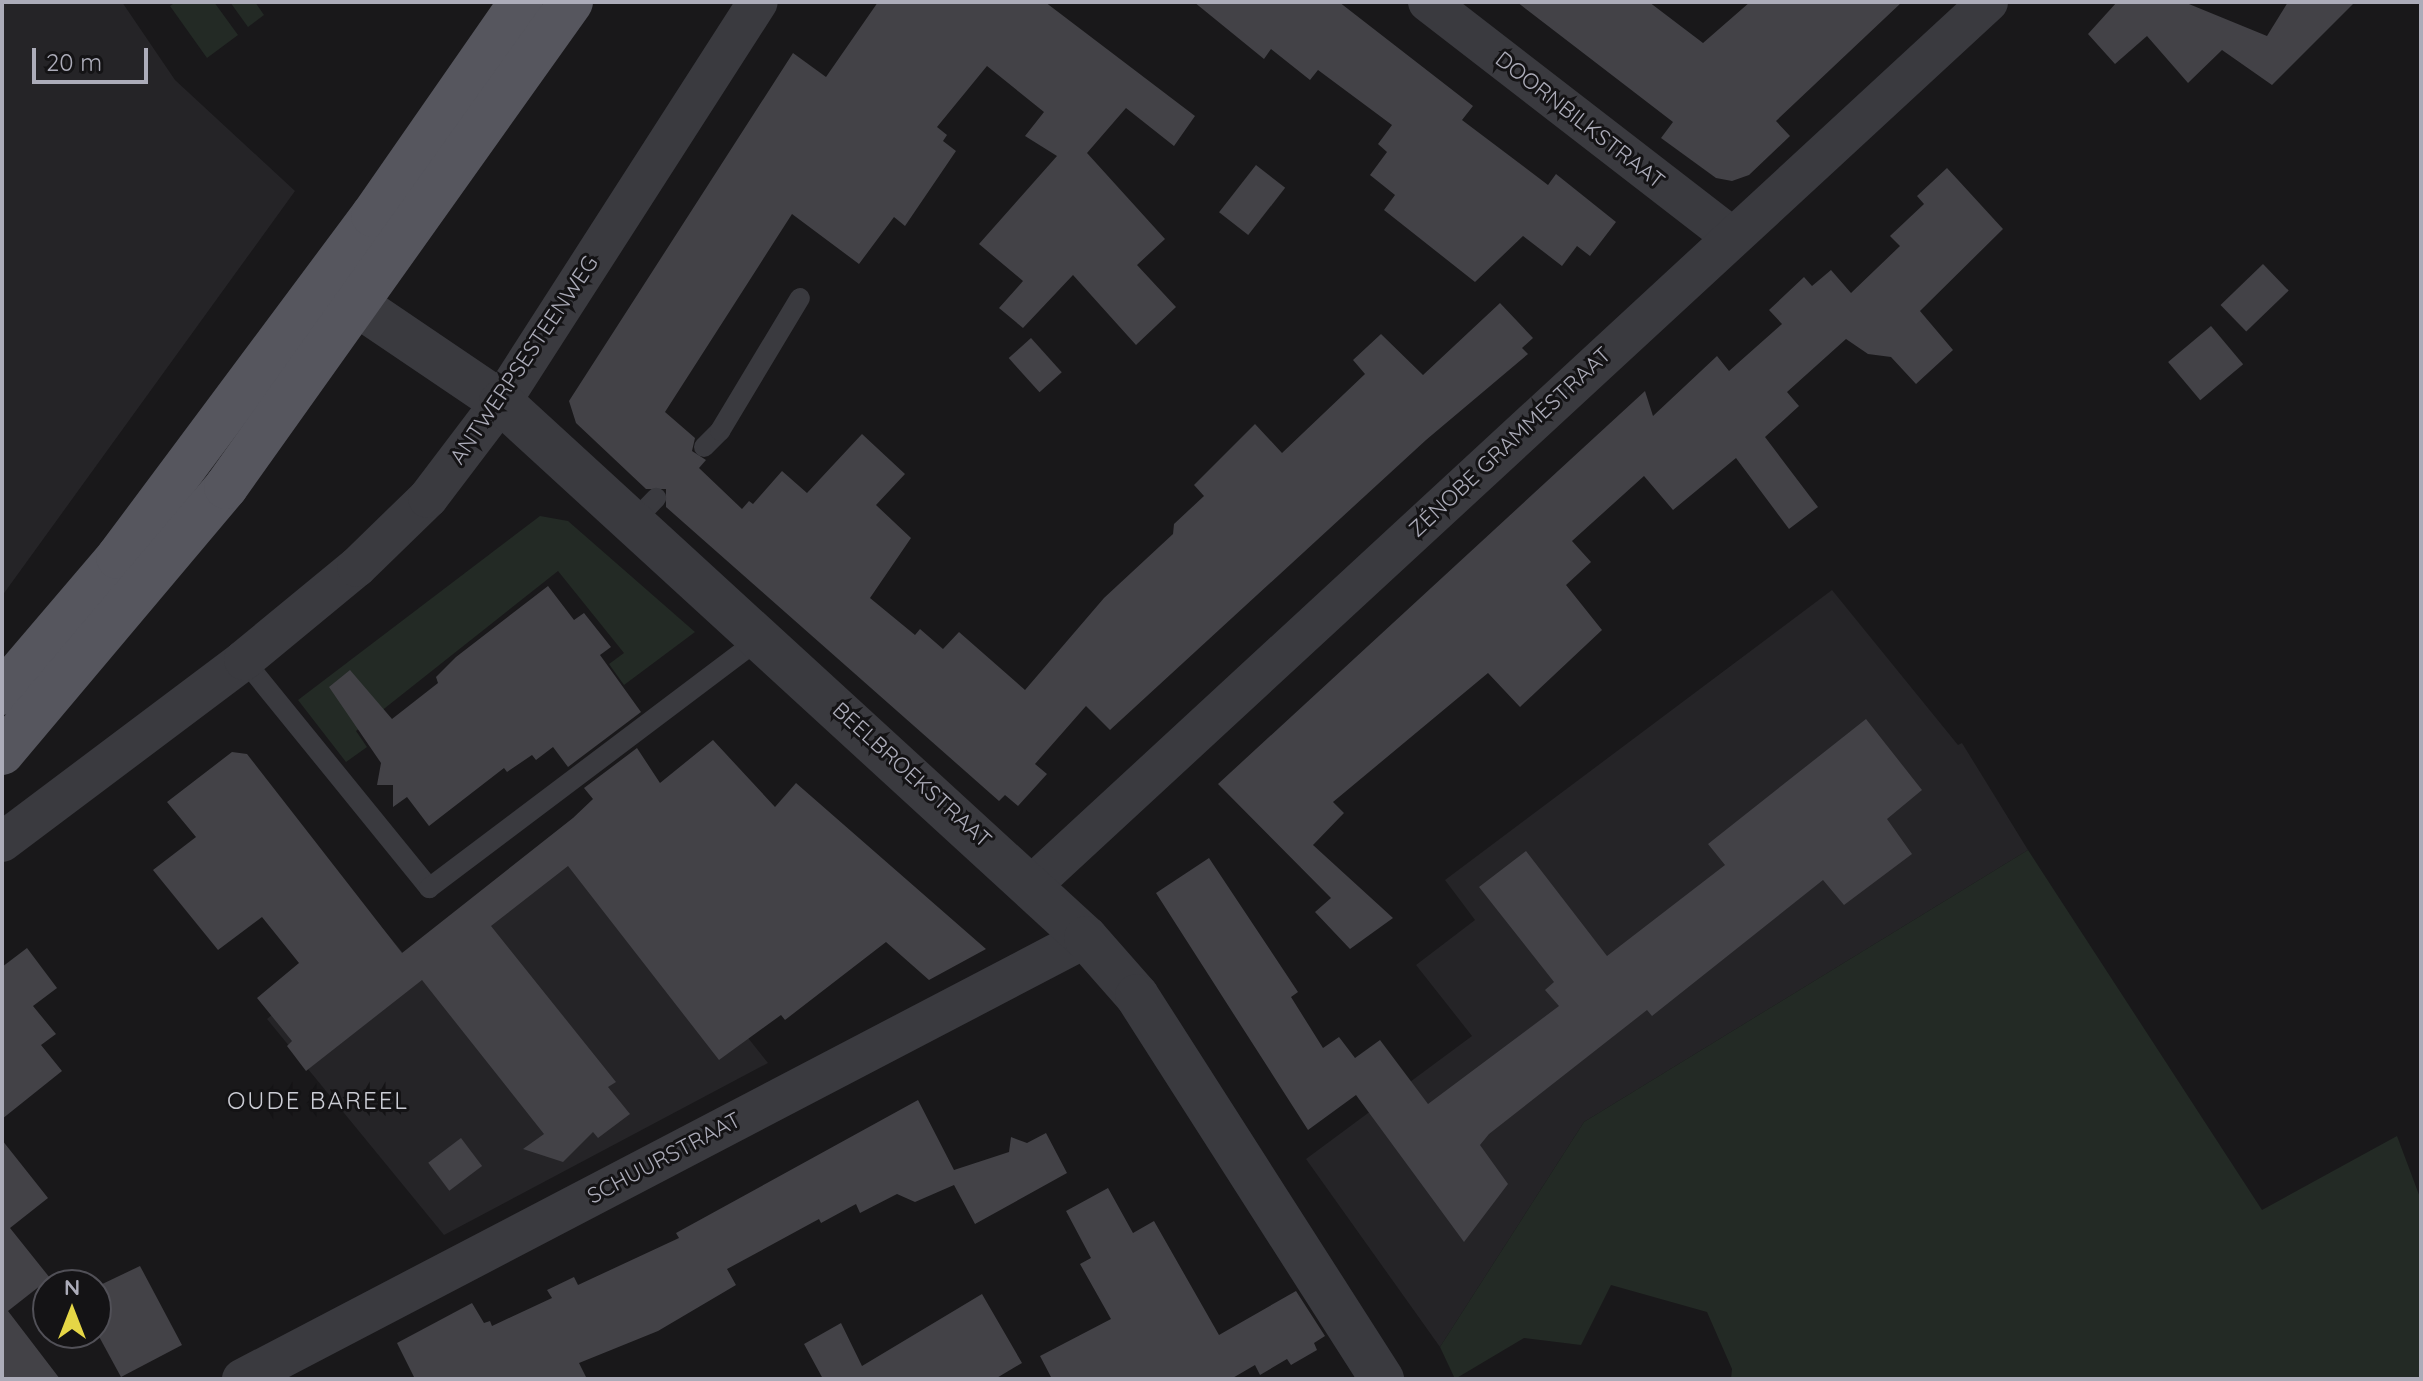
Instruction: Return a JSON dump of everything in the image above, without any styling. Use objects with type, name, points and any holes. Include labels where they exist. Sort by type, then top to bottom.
[{"type":"main road","points":[[2,753],[226,487],[339,294],[521,2]]},
{"type":"main road","points":[[2,693],[339,294],[571,2]]},
{"type":"street","name":"ANTWERPSESTEENWEG","points":[[2,842],[244,660],[357,567],[428,498],[501,402],[758,2]]},
{"type":"street","name":"DOORNBILKSTRAAT","points":[[1428,2],[1732,237]]},
{"type":"street","name":"ZÉNOBE GRAMMESTRAAT","points":[[1033,884],[1988,2]]},
{"type":"street","name":"BEELBROEKSTRAAT","points":[[339,294],[501,402],[644,510],[760,639],[1033,884],[1086,938],[1137,996],[1382,1379]]},
{"type":"street","name":"SCHUURSTRAAT","points":[[242,1379],[1086,938]]},
{"type":"lane","points":[[704,447],[720,431],[800,298]]},
{"type":"lane","points":[[244,660],[429,888],[760,639]]},
{"type":"shaded area","points":[[2,2],[122,2],[175,80],[295,191],[2,596]]},
{"type":"shaded area","points":[[176,2],[214,2],[238,35],[207,58],[170,6]]},
{"type":"shaded area","points":[[230,2],[255,2],[264,15],[248,27]]},
{"type":"shaded area","points":[[540,516],[568,521],[695,632],[624,685],[609,664],[624,653],[558,571],[356,731],[367,747],[346,762],[298,700]]},
{"type":"shaded area","points":[[1832,590],[1958,745],[1962,743],[2028,850],[1584,1122],[1440,1347],[1306,1159],[1472,1036],[1416,965],[1475,920],[1445,880]]},
{"type":"shaded area","points":[[573,818],[768,1063],[444,1235],[267,1019],[379,924],[403,953]]},
{"type":"shaded area","points":[[2028,850],[2262,1210],[2397,1136],[2421,1200],[2421,1379],[1731,1379],[1732,1369],[1707,1312],[1611,1285],[1581,1345],[1524,1338],[1455,1379],[1440,1347],[1584,1122]]},
{"type":"building","points":[[878,2],[1045,2],[1195,116],[1174,146],[1126,108],[1087,153],[1165,239],[1137,265],[1176,307],[1136,345],[1073,275],[1023,328],[999,308],[1023,281],[979,244],[1057,156],[1025,136],[1044,112],[987,66],[937,127],[947,135],[943,141],[956,151],[905,226],[894,217],[859,264],[792,214],[665,412],[695,438],[692,451],[706,460],[699,468],[742,509],[749,501],[753,504],[782,471],[807,493],[862,434],[905,474],[876,505],[911,538],[870,598],[915,635],[920,629],[943,649],[959,632],[1025,690],[1104,598],[1173,534],[1174,524],[1204,496],[1194,485],[1255,424],[1282,453],[1365,374],[1353,360],[1381,334],[1423,375],[1500,303],[1533,338],[1522,348],[1528,354],[1426,440],[1110,730],[1086,706],[1035,764],[1047,774],[1018,806],[1005,795],[999,801],[666,507],[666,489],[646,489],[576,423],[569,401],[793,53],[826,77]]},
{"type":"building","points":[[1194,2],[1339,2],[1473,106],[1462,120],[1548,185],[1556,174],[1616,222],[1590,256],[1577,246],[1562,266],[1523,236],[1475,282],[1384,210],[1395,195],[1370,175],[1387,152],[1378,144],[1392,125],[1318,70],[1310,80],[1271,49],[1264,59]]},
{"type":"building","points":[[1517,2],[1649,2],[1703,43],[1750,2],[1902,2],[1776,121],[1790,136],[1749,175],[1732,181],[1716,178],[1661,138],[1673,122]]},
{"type":"building","points":[[2117,2],[2184,2],[2267,36],[2288,2],[2355,2],[2272,85],[2222,50],[2188,83],[2147,36],[2115,64],[2088,34]]},
{"type":"building","points":[[1256,165],[1285,188],[1248,235],[1219,212]]},
{"type":"building","points":[[1947,168],[2003,229],[1920,311],[1953,350],[1916,384],[1891,357],[1868,354],[1846,339],[1787,392],[1799,406],[1765,437],[1818,507],[1789,529],[1736,458],[1673,510],[1644,476],[1572,541],[1591,562],[1566,585],[1602,630],[1520,707],[1488,673],[1333,802],[1344,813],[1313,845],[1393,918],[1350,949],[1315,912],[1331,898],[1218,784],[1645,391],[1653,416],[1717,356],[1729,371],[1782,324],[1769,310],[1804,277],[1812,286],[1831,270],[1851,293],[1900,246],[1890,236],[1924,204],[1917,196]]},
{"type":"building","points":[[2263,264],[2289,291],[2246,332],[2221,305]]},
{"type":"building","points":[[2211,326],[2243,364],[2200,400],[2168,362]]},
{"type":"building","points":[[1031,338],[1062,372],[1039,392],[1009,358]]},
{"type":"building","points":[[548,586],[574,620],[584,613],[611,647],[600,655],[641,712],[568,767],[553,747],[536,760],[532,755],[507,772],[504,768],[429,826],[407,797],[393,807],[393,785],[377,785],[381,763],[329,687],[350,670],[392,719],[438,683],[436,677],[456,657]]},
{"type":"building","points":[[1866,719],[1922,790],[1887,819],[1912,854],[1844,905],[1823,880],[1652,1016],[1647,1010],[1489,1134],[1480,1145],[1508,1184],[1464,1242],[1356,1095],[1308,1130],[1156,893],[1209,858],[1298,992],[1291,997],[1323,1048],[1339,1037],[1355,1058],[1380,1040],[1428,1104],[1559,1006],[1545,990],[1554,982],[1479,887],[1526,851],[1607,956],[1725,865],[1708,844]]},
{"type":"building","points":[[713,740],[775,807],[796,783],[986,949],[929,980],[886,942],[785,1020],[781,1015],[719,1060],[568,866],[491,926],[616,1082],[608,1087],[630,1114],[598,1138],[593,1132],[563,1162],[523,1149],[544,1134],[422,980],[306,1071],[287,1046],[292,1041],[257,998],[299,963],[262,917],[218,950],[153,870],[196,837],[167,802],[232,752],[247,754],[402,953],[573,818],[593,799],[584,788],[637,748],[660,783]]},
{"type":"building","points":[[27,948],[57,988],[33,1006],[56,1034],[41,1045],[62,1071],[2,1119],[2,967]]},
{"type":"building","points":[[918,1100],[954,1170],[1009,1152],[1011,1137],[1027,1143],[1046,1133],[1067,1173],[975,1224],[954,1185],[915,1202],[897,1194],[860,1213],[856,1204],[821,1223],[819,1219],[727,1269],[736,1285],[658,1331],[579,1363],[587,1379],[415,1379],[397,1343],[472,1303],[484,1323],[490,1321],[492,1326],[552,1298],[547,1290],[574,1277],[578,1285],[679,1238],[676,1233]]},
{"type":"building","points":[[461,1138],[482,1166],[449,1191],[428,1163]]},
{"type":"building","points":[[2,1140],[48,1198],[10,1228],[43,1269],[32,1269],[32,1292],[8,1311],[32,1342],[32,1349],[37,1349],[60,1379],[2,1379]]},
{"type":"building","points":[[1108,1188],[1133,1233],[1154,1221],[1219,1335],[1296,1291],[1325,1336],[1314,1343],[1317,1350],[1291,1365],[1287,1359],[1260,1375],[1255,1365],[1231,1379],[1052,1379],[1040,1356],[1111,1319],[1080,1264],[1091,1258],[1066,1211]]},
{"type":"building","points":[[140,1266],[182,1345],[121,1377],[106,1349],[112,1349],[112,1279]]},
{"type":"building","points":[[982,1294],[1022,1363],[995,1379],[823,1379],[804,1344],[841,1323],[862,1366]]},
{"type":"district","name":"OUDE BAREEL","points":[[318,1101]]}]
